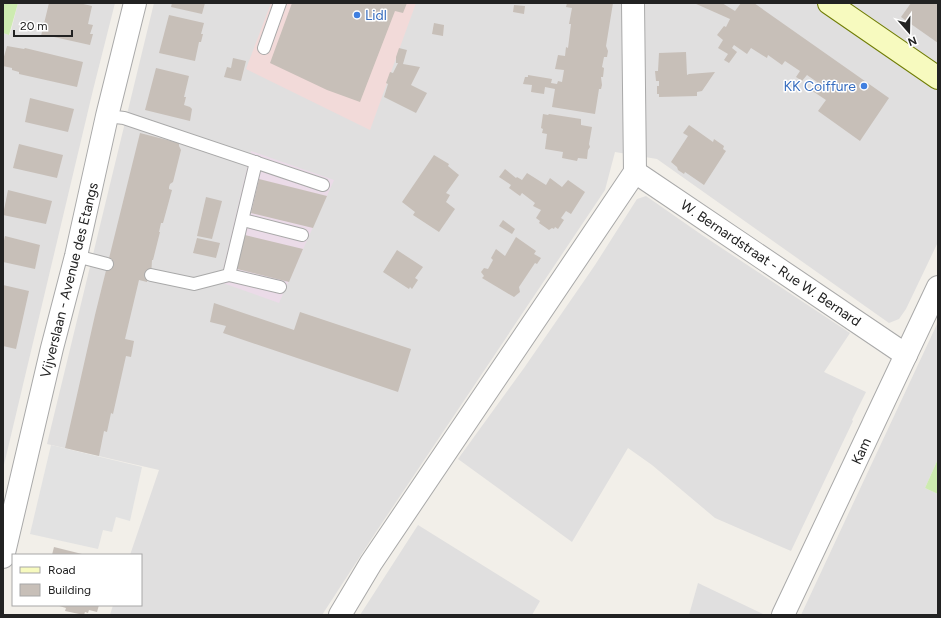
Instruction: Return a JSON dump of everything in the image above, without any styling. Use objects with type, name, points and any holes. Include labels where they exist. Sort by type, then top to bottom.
[{"type":"main road","points":[[829,3],[938,78]]},
{"type":"street","name":"Vijverslaan - Avenue des Etangs","points":[[3,557],[52,348],[76,256],[107,116],[135,3]]},
{"type":"street","points":[[340,615],[375,556],[635,172],[633,3]]},
{"type":"street","name":"W. Bernardstraat - Rue W. Bernard","points":[[635,172],[906,355]]},
{"type":"street","name":"Kam","points":[[783,615],[938,287]]},
{"type":"lane","points":[[264,48],[280,3]]},
{"type":"lane","points":[[107,116],[124,118],[323,185]]},
{"type":"lane","points":[[229,276],[256,162]]},
{"type":"lane","points":[[243,220],[302,235]]},
{"type":"lane","points":[[76,256],[107,264]]},
{"type":"lane","points":[[151,274],[194,284],[229,276],[280,287]]},
{"type":"shaded area","points":[[18,3],[115,3],[3,469],[3,33],[10,35]]},
{"type":"shaded area","points":[[154,3],[938,3],[938,242],[906,309],[899,319],[889,323],[657,159],[615,152],[605,190],[322,615],[110,615],[113,606],[142,606],[142,554],[130,554],[159,470],[47,444]]},
{"type":"shaded area","points":[[271,3],[416,3],[370,130],[246,69]]},
{"type":"shaded area","points":[[251,151],[334,180],[279,303],[220,282]]},
{"type":"shaded area","points":[[646,196],[850,333],[824,372],[866,392],[791,551],[715,518],[652,465],[628,448],[572,542],[458,459],[524,368],[595,265],[637,199]]},
{"type":"shaded area","points":[[938,322],[938,459],[925,488],[938,494],[938,615],[801,615]]},
{"type":"shaded area","points":[[51,445],[142,467],[130,521],[116,517],[112,532],[103,530],[98,549],[30,534]]},
{"type":"shaded area","points":[[418,525],[540,601],[532,615],[360,615]]},
{"type":"shaded area","points":[[698,583],[763,614],[763,615],[689,615]]},
{"type":"green space","points":[[3,3],[18,3],[9,35],[3,33]]},
{"type":"green space","points":[[938,459],[938,494],[925,488]]},
{"type":"building","points":[[49,3],[79,3],[92,6],[88,24],[93,25],[90,34],[93,34],[90,45],[45,35],[41,36]]},
{"type":"building","points":[[172,3],[205,3],[202,14],[171,7]]},
{"type":"building","points":[[292,3],[407,3],[403,13],[395,11],[360,102],[327,90],[270,63]]},
{"type":"building","points":[[567,3],[613,3],[606,46],[608,51],[607,57],[604,57],[602,67],[604,68],[603,77],[601,77],[602,85],[601,89],[599,89],[595,114],[552,107],[555,89],[545,87],[544,94],[531,92],[532,85],[523,84],[525,77],[528,77],[528,75],[552,79],[551,83],[557,84],[558,81],[562,82],[564,70],[555,69],[558,55],[565,56],[566,47],[568,48],[571,24],[569,24],[572,8],[566,7]]},
{"type":"building","points":[[694,3],[722,3],[735,11],[741,3],[754,3],[889,98],[860,141],[818,111],[826,100],[811,90],[817,82],[807,75],[802,81],[796,77],[800,71],[785,61],[782,65],[768,55],[767,58],[751,48],[747,54],[734,45],[732,48],[737,52],[729,63],[724,60],[728,54],[718,48],[723,40],[717,35],[724,26],[726,27],[730,19]]},
{"type":"building","points":[[911,3],[938,3],[938,43],[901,17]]},
{"type":"building","points":[[514,5],[525,6],[524,14],[513,12]]},
{"type":"building","points":[[169,15],[204,23],[201,34],[203,34],[201,42],[199,42],[195,61],[159,53]]},
{"type":"building","points":[[434,23],[444,25],[443,36],[432,34]]},
{"type":"building","points":[[7,46],[25,48],[83,62],[77,87],[19,74],[19,72],[12,70],[12,68],[3,66]]},
{"type":"building","points":[[399,48],[407,50],[403,64],[420,67],[411,85],[427,93],[416,113],[384,97],[388,84],[386,83],[390,72],[393,73],[398,63],[396,63],[396,57]]},
{"type":"building","points":[[686,52],[687,75],[715,72],[702,91],[697,92],[697,96],[659,97],[659,94],[657,94],[657,86],[659,86],[659,81],[656,81],[655,71],[658,71],[659,53]]},
{"type":"building","points":[[233,58],[246,61],[241,81],[224,77],[227,67],[231,68]]},
{"type":"building","points":[[156,68],[189,76],[184,97],[186,97],[184,105],[192,109],[190,121],[145,110]]},
{"type":"building","points":[[30,98],[74,109],[68,132],[25,122]]},
{"type":"building","points":[[543,114],[581,119],[581,125],[592,127],[587,159],[578,158],[577,161],[562,158],[563,152],[545,149],[547,134],[542,133],[543,129],[541,128]]},
{"type":"building","points":[[689,125],[713,142],[714,139],[724,146],[723,149],[726,151],[704,185],[685,172],[684,174],[678,170],[677,167],[671,162],[688,136],[683,133]]},
{"type":"building","points":[[140,133],[179,143],[181,150],[173,182],[169,187],[169,189],[172,190],[163,223],[161,223],[152,260],[151,277],[148,276],[147,282],[139,280],[125,339],[134,341],[131,357],[126,356],[113,414],[111,413],[107,432],[104,431],[99,456],[65,448],[95,315]]},
{"type":"building","points":[[19,144],[63,155],[57,178],[13,168]]},
{"type":"building","points":[[434,155],[449,164],[448,166],[459,175],[446,193],[450,195],[446,202],[455,209],[439,232],[413,215],[415,212],[402,202]]},
{"type":"building","points":[[505,169],[516,178],[517,177],[522,180],[527,173],[546,185],[550,178],[562,187],[568,180],[585,192],[571,214],[566,211],[561,218],[564,220],[558,229],[555,227],[554,229],[552,228],[549,230],[539,223],[540,221],[536,218],[541,210],[533,206],[535,203],[522,193],[520,196],[509,188],[511,185],[499,177]]},
{"type":"building","points":[[259,179],[327,196],[313,228],[251,213]]},
{"type":"building","points":[[8,190],[52,201],[46,224],[3,215]]},
{"type":"building","points":[[206,197],[222,201],[212,239],[197,236]]},
{"type":"building","points":[[503,220],[515,229],[512,234],[499,226]]},
{"type":"building","points":[[245,235],[303,249],[289,282],[237,269]]},
{"type":"building","points":[[5,236],[40,245],[35,269],[3,262],[3,245]]},
{"type":"building","points":[[516,237],[536,251],[534,254],[541,258],[537,264],[535,263],[519,287],[520,292],[514,297],[482,278],[484,276],[481,272],[484,268],[488,269],[493,260],[491,258],[496,249],[505,256]]},
{"type":"building","points":[[197,238],[220,243],[216,258],[193,253]]},
{"type":"building","points":[[397,250],[423,267],[415,278],[418,280],[412,289],[410,287],[409,289],[383,272]]},
{"type":"building","points":[[3,285],[29,291],[16,349],[3,346]]},
{"type":"building","points":[[214,303],[294,330],[300,312],[411,349],[398,392],[223,333],[226,326],[210,322]]},
{"type":"building","points":[[54,547],[82,554],[52,554]]},
{"type":"building","points":[[59,606],[99,606],[97,612],[89,610],[88,613],[85,612],[84,615],[65,611],[66,608]]},
{"type":"place","name":"Lidl","points":[[357,15]]},
{"type":"place","name":"KK Coiffure","points":[[864,86]]}]
